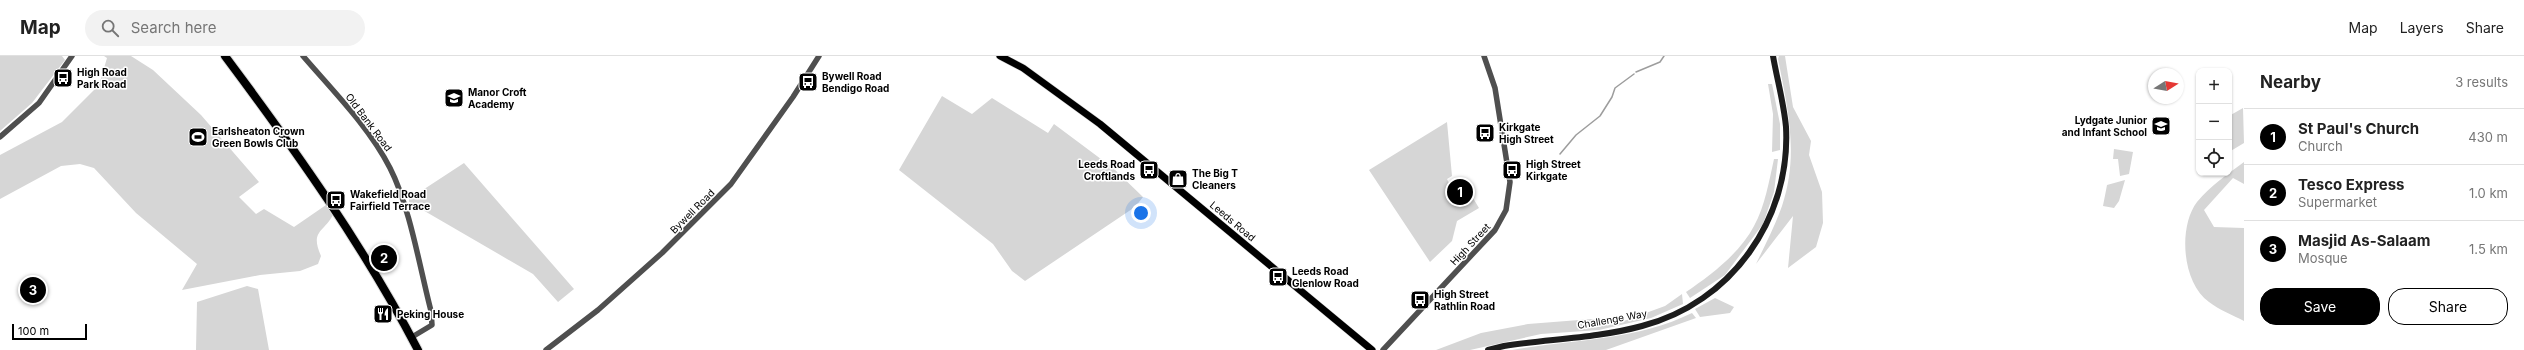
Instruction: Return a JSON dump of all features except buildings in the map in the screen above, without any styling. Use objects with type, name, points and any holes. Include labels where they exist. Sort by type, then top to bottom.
[{"type":"highway","points":[[225,56],[341,216],[380,280],[418,350]]},
{"type":"main road","name":"Leeds Road","points":[[1000,56],[1023,68],[1100,124],[1372,350]]},
{"type":"main road","name":"Challenge Way","points":[[1488,350],[1504,346],[1642,326],[1680,313],[1718,288],[1734,273],[1754,249],[1773,214],[1783,178],[1786,127],[1773,56]]},
{"type":"street","points":[[0,137],[39,103],[72,56]]},
{"type":"street","name":"Old Bank Road","points":[[303,56],[367,132],[385,159],[398,187],[431,311],[432,326],[412,337]]},
{"type":"street","name":"Bywell Road","points":[[546,350],[598,310],[633,279],[731,184],[793,97],[819,56]]},
{"type":"street","name":"High Street","points":[[1383,350],[1496,230],[1506,210],[1510,191],[1506,155],[1496,88],[1484,56]]},
{"type":"shaded area","points":[[0,56],[62,56],[65,60],[32,103],[0,131]]},
{"type":"shaded area","points":[[104,56],[131,56],[153,70],[201,115],[259,182],[239,197],[256,214],[264,209],[294,227],[326,205],[333,215],[317,237],[318,248],[321,256],[318,264],[300,271],[260,275],[182,290],[197,264],[136,213],[94,168],[80,164],[61,166],[0,199],[0,155],[62,122],[99,85],[107,58]]},
{"type":"shaded area","points":[[1779,56],[1785,56],[1793,107],[1811,141],[1809,155],[1822,192],[1823,223],[1816,247],[1788,268],[1793,216],[1756,264],[1782,206],[1790,169],[1790,132],[1778,59]]},
{"type":"shaded area","points":[[1768,84],[1772,84],[1780,124],[1780,150],[1772,152],[1773,114]]},
{"type":"shaded area","points":[[942,96],[972,114],[992,98],[1048,133],[1054,124],[1113,168],[1143,197],[1135,207],[1025,281],[1012,271],[993,244],[899,170]]},
{"type":"shaded area","points":[[2243,108],[2244,143],[2232,150],[2232,140],[2232,114]]},
{"type":"shaded area","points":[[1447,122],[1452,176],[1447,179],[1459,203],[1473,198],[1479,208],[1457,221],[1452,241],[1430,262],[1369,170]]},
{"type":"shaded area","points":[[2114,149],[2133,152],[2129,174],[2120,176],[2118,159],[2113,159]]},
{"type":"shaded area","points":[[1774,159],[1778,159],[1774,192],[1763,224],[1725,275],[1690,298],[1686,292],[1724,263],[1748,236],[1761,210]]},
{"type":"shaded area","points":[[2244,162],[2244,184],[2233,178],[2204,210],[2214,227],[2244,228],[2244,321],[2213,305],[2200,293],[2193,282],[2188,269],[2186,254],[2185,240],[2187,226],[2191,213],[2197,202],[2213,185],[2226,176],[2232,176],[2232,171]]},
{"type":"shaded area","points":[[464,163],[574,289],[558,302],[533,274],[409,202],[409,199]]},
{"type":"shaded area","points":[[2125,180],[2119,201],[2114,208],[2103,206],[2107,185]]},
{"type":"shaded area","points":[[247,286],[258,289],[269,350],[196,350],[197,302]]},
{"type":"shaded area","points":[[1682,294],[1683,304],[1651,318],[1599,330],[1541,334],[1470,350],[1436,350],[1481,333],[1528,324],[1592,319],[1624,321],[1665,306]]},
{"type":"shaded area","points":[[1715,298],[1734,307],[1730,313],[1700,317],[1695,309]]},
{"type":"shaded area","points":[[1692,313],[1696,318],[1606,350],[1512,350],[1626,334],[1670,322]]},
{"type":"waterway","points":[[1636,72],[1660,62],[1664,56]]},
{"type":"waterway","points":[[1560,154],[1576,135],[1600,116],[1612,97],[1615,88],[1634,74]]},
{"type":"place","name":"High Road Park Road","points":[[63,78]]},
{"type":"place","name":"Bywell Road Bendigo Road","points":[[808,82]]},
{"type":"place","name":"Manor Croft Academy","points":[[454,98]]},
{"type":"place","name":"Lydgate Junior and Infant School","points":[[2161,126]]},
{"type":"place","name":"Kirkgate High Street","points":[[1485,133]]},
{"type":"place","name":"Earlsheaton Crown Green Bowls Club","points":[[198,137]]},
{"type":"place","name":"Leeds Road Croftlands","points":[[1149,170]]},
{"type":"place","name":"High Street Kirkgate","points":[[1512,170]]},
{"type":"place","name":"The Big T Cleaners","points":[[1178,179]]},
{"type":"place","name":"St Paul's Church","points":[[1460,192]]},
{"type":"place","name":"Wakefield Road Fairfield Terrace","points":[[336,200]]},
{"type":"place","name":"Tesco Express","points":[[384,258]]},
{"type":"place","name":"Leeds Road Glenlow Road","points":[[1278,277]]},
{"type":"place","name":"Masjid As-Salaam","points":[[33,290]]},
{"type":"place","name":"High Street Rathlin Road","points":[[1420,300]]},
{"type":"place","name":"Peking House","points":[[383,314]]}]
